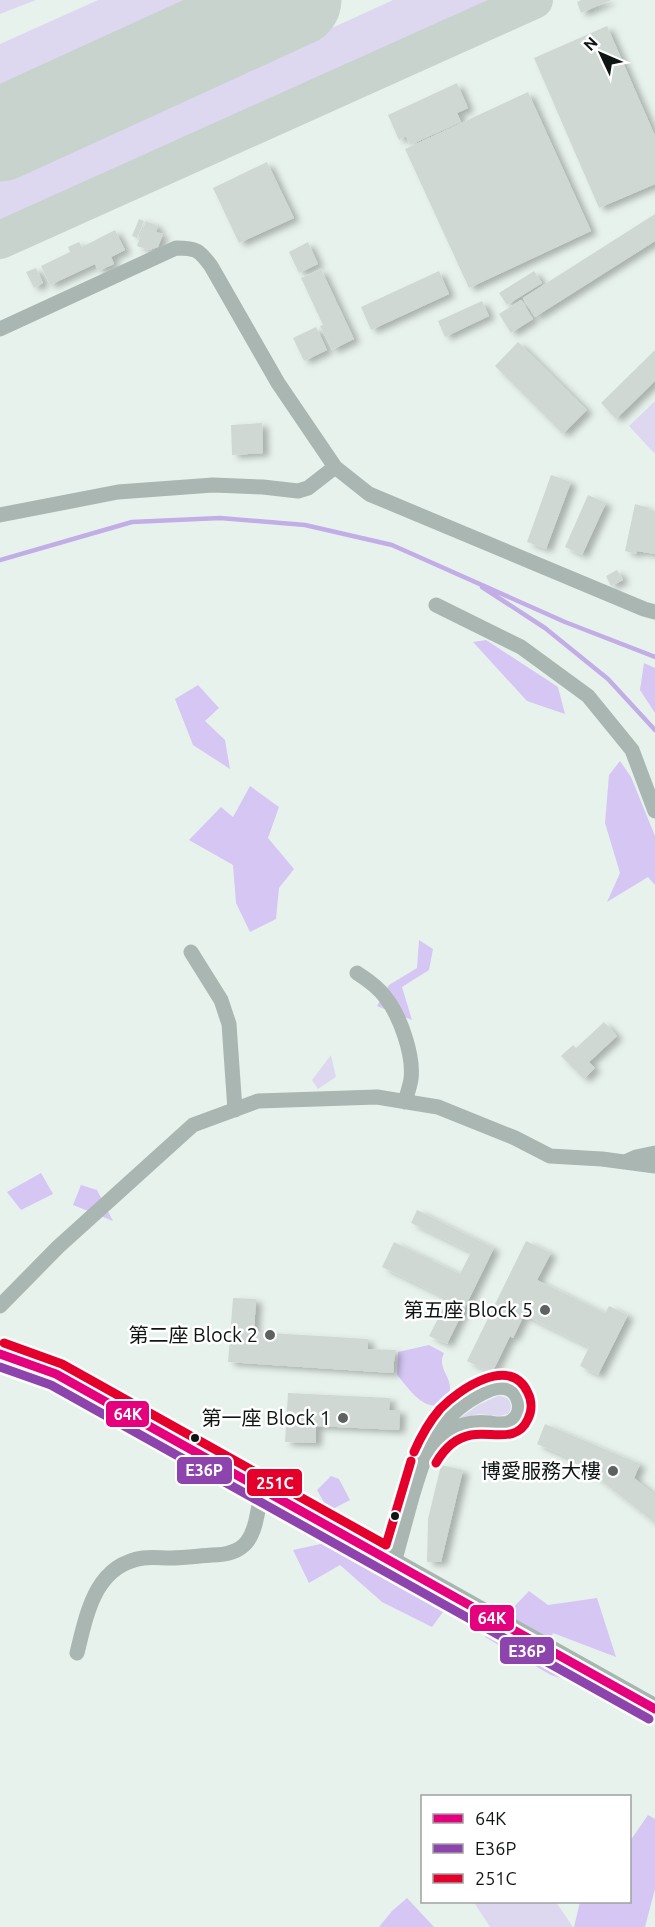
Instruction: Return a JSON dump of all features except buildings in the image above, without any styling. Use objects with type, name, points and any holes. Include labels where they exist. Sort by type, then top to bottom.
[{"type":"main road","points":[[0,1354],[56,1374],[655,1709]]},
{"type":"street","points":[[0,329],[176,248],[192,248],[200,252],[212,266],[278,383],[335,467],[369,494],[655,612]]},
{"type":"street","points":[[0,515],[117,492],[213,485],[298,491],[308,488],[335,467]]},
{"type":"street","points":[[436,605],[521,647],[588,696],[632,750],[655,811]]},
{"type":"street","points":[[191,952],[221,1000],[229,1024],[236,1110]]},
{"type":"street","points":[[357,973],[386,997],[398,1017],[410,1057],[411,1078],[405,1102]]},
{"type":"street","points":[[0,1306],[58,1247],[193,1125],[258,1101],[377,1097],[438,1107],[515,1138],[550,1156],[602,1159],[655,1166]]},
{"type":"street","points":[[624,1162],[655,1153]]},
{"type":"street","points":[[394,1563],[423,1461],[440,1427],[462,1406],[496,1388],[505,1387],[518,1397],[520,1406],[513,1421],[506,1425],[471,1424],[452,1429],[444,1433],[432,1445],[423,1461]]},
{"type":"street","points":[[77,1653],[88,1607],[103,1580],[111,1571],[129,1561],[144,1558],[219,1555],[234,1552],[245,1544],[251,1534],[262,1490]]},
{"type":"shaded area","points":[[0,0],[36,0],[0,14]]},
{"type":"shaded area","points":[[98,0],[211,0],[0,95],[0,44]]},
{"type":"shaded area","points":[[393,0],[504,0],[0,230],[0,180]]},
{"type":"shaded area","points":[[655,401],[655,452],[654,453],[629,426]]},
{"type":"shaded area","points":[[486,640],[558,687],[565,714],[527,701],[473,642]]},
{"type":"shaded area","points":[[644,663],[655,668],[655,713],[640,690]]},
{"type":"shaded area","points":[[198,685],[219,708],[205,721],[225,740],[230,769],[193,745],[175,699]]},
{"type":"shaded area","points":[[620,761],[631,777],[655,836],[655,885],[648,877],[607,902],[620,873],[605,823],[609,775]]},
{"type":"shaded area","points":[[250,786],[279,807],[268,838],[294,869],[279,888],[276,919],[250,932],[236,903],[233,865],[189,840],[221,807],[233,817]]},
{"type":"shaded area","points":[[419,940],[433,949],[429,970],[402,987],[412,1020],[377,1006],[389,985],[417,968]]},
{"type":"shaded area","points":[[331,1055],[336,1077],[318,1089],[312,1080]]},
{"type":"shaded area","points":[[41,1173],[53,1194],[21,1210],[7,1192]]},
{"type":"shaded area","points":[[81,1185],[97,1190],[113,1221],[73,1205]]},
{"type":"shaded area","points":[[429,1345],[444,1353],[442,1363],[450,1388],[445,1401],[434,1406],[416,1397],[397,1375],[398,1352]]},
{"type":"shaded area","points":[[498,1396],[510,1402],[511,1407],[508,1414],[499,1416],[479,1414],[460,1418],[478,1405]]},
{"type":"shaded area","points":[[331,1476],[339,1479],[350,1500],[329,1511],[317,1490]]},
{"type":"shaded area","points":[[325,1543],[376,1565],[413,1593],[446,1604],[443,1612],[432,1627],[382,1602],[340,1565],[309,1583],[293,1550]]},
{"type":"shaded area","points":[[529,1591],[548,1605],[597,1598],[616,1657],[553,1633],[543,1656],[591,1687],[551,1675],[485,1637]]},
{"type":"shaded area","points":[[648,1815],[655,1819],[655,1889],[645,1927],[574,1927],[580,1903],[631,1903],[631,1840]]},
{"type":"shaded area","points":[[407,1898],[434,1927],[379,1927],[392,1911]]},
{"type":"shaded area","points":[[557,1903],[573,1927],[490,1927],[475,1904]]},
{"type":"waterway","points":[[0,560],[132,522],[220,518],[305,525],[392,545],[565,622],[655,657]]},
{"type":"waterway","points":[[482,587],[545,628],[608,679],[655,730]]},
{"type":"taxiway","points":[[0,240],[534,0]]},
{"type":"runway","points":[[0,135],[295,0]]},
{"type":"transit line","name":"251C","points":[[4,1343],[62,1364],[386,1545],[411,1461]]},
{"type":"transit line","name":"64K","points":[[0,1354],[56,1374],[655,1709]]},
{"type":"transit line","name":"E36P","points":[[0,1367],[51,1385],[649,1719]]},
{"type":"transit line","name":"251C","points":[[414,1452],[436,1414],[459,1393],[485,1379],[498,1376],[510,1376],[520,1382],[528,1393],[531,1403],[529,1416],[523,1427],[510,1434],[471,1435],[455,1441],[436,1463]]},
{"type":"place","name":"第五座 Block 5","points":[[545,1310]]},
{"type":"place","name":"第二座 Block 2","points":[[270,1335]]},
{"type":"place","name":"第一座 Block 1","points":[[343,1418]]},
{"type":"place","name":"博愛服務大樓","points":[[613,1471]]}]
